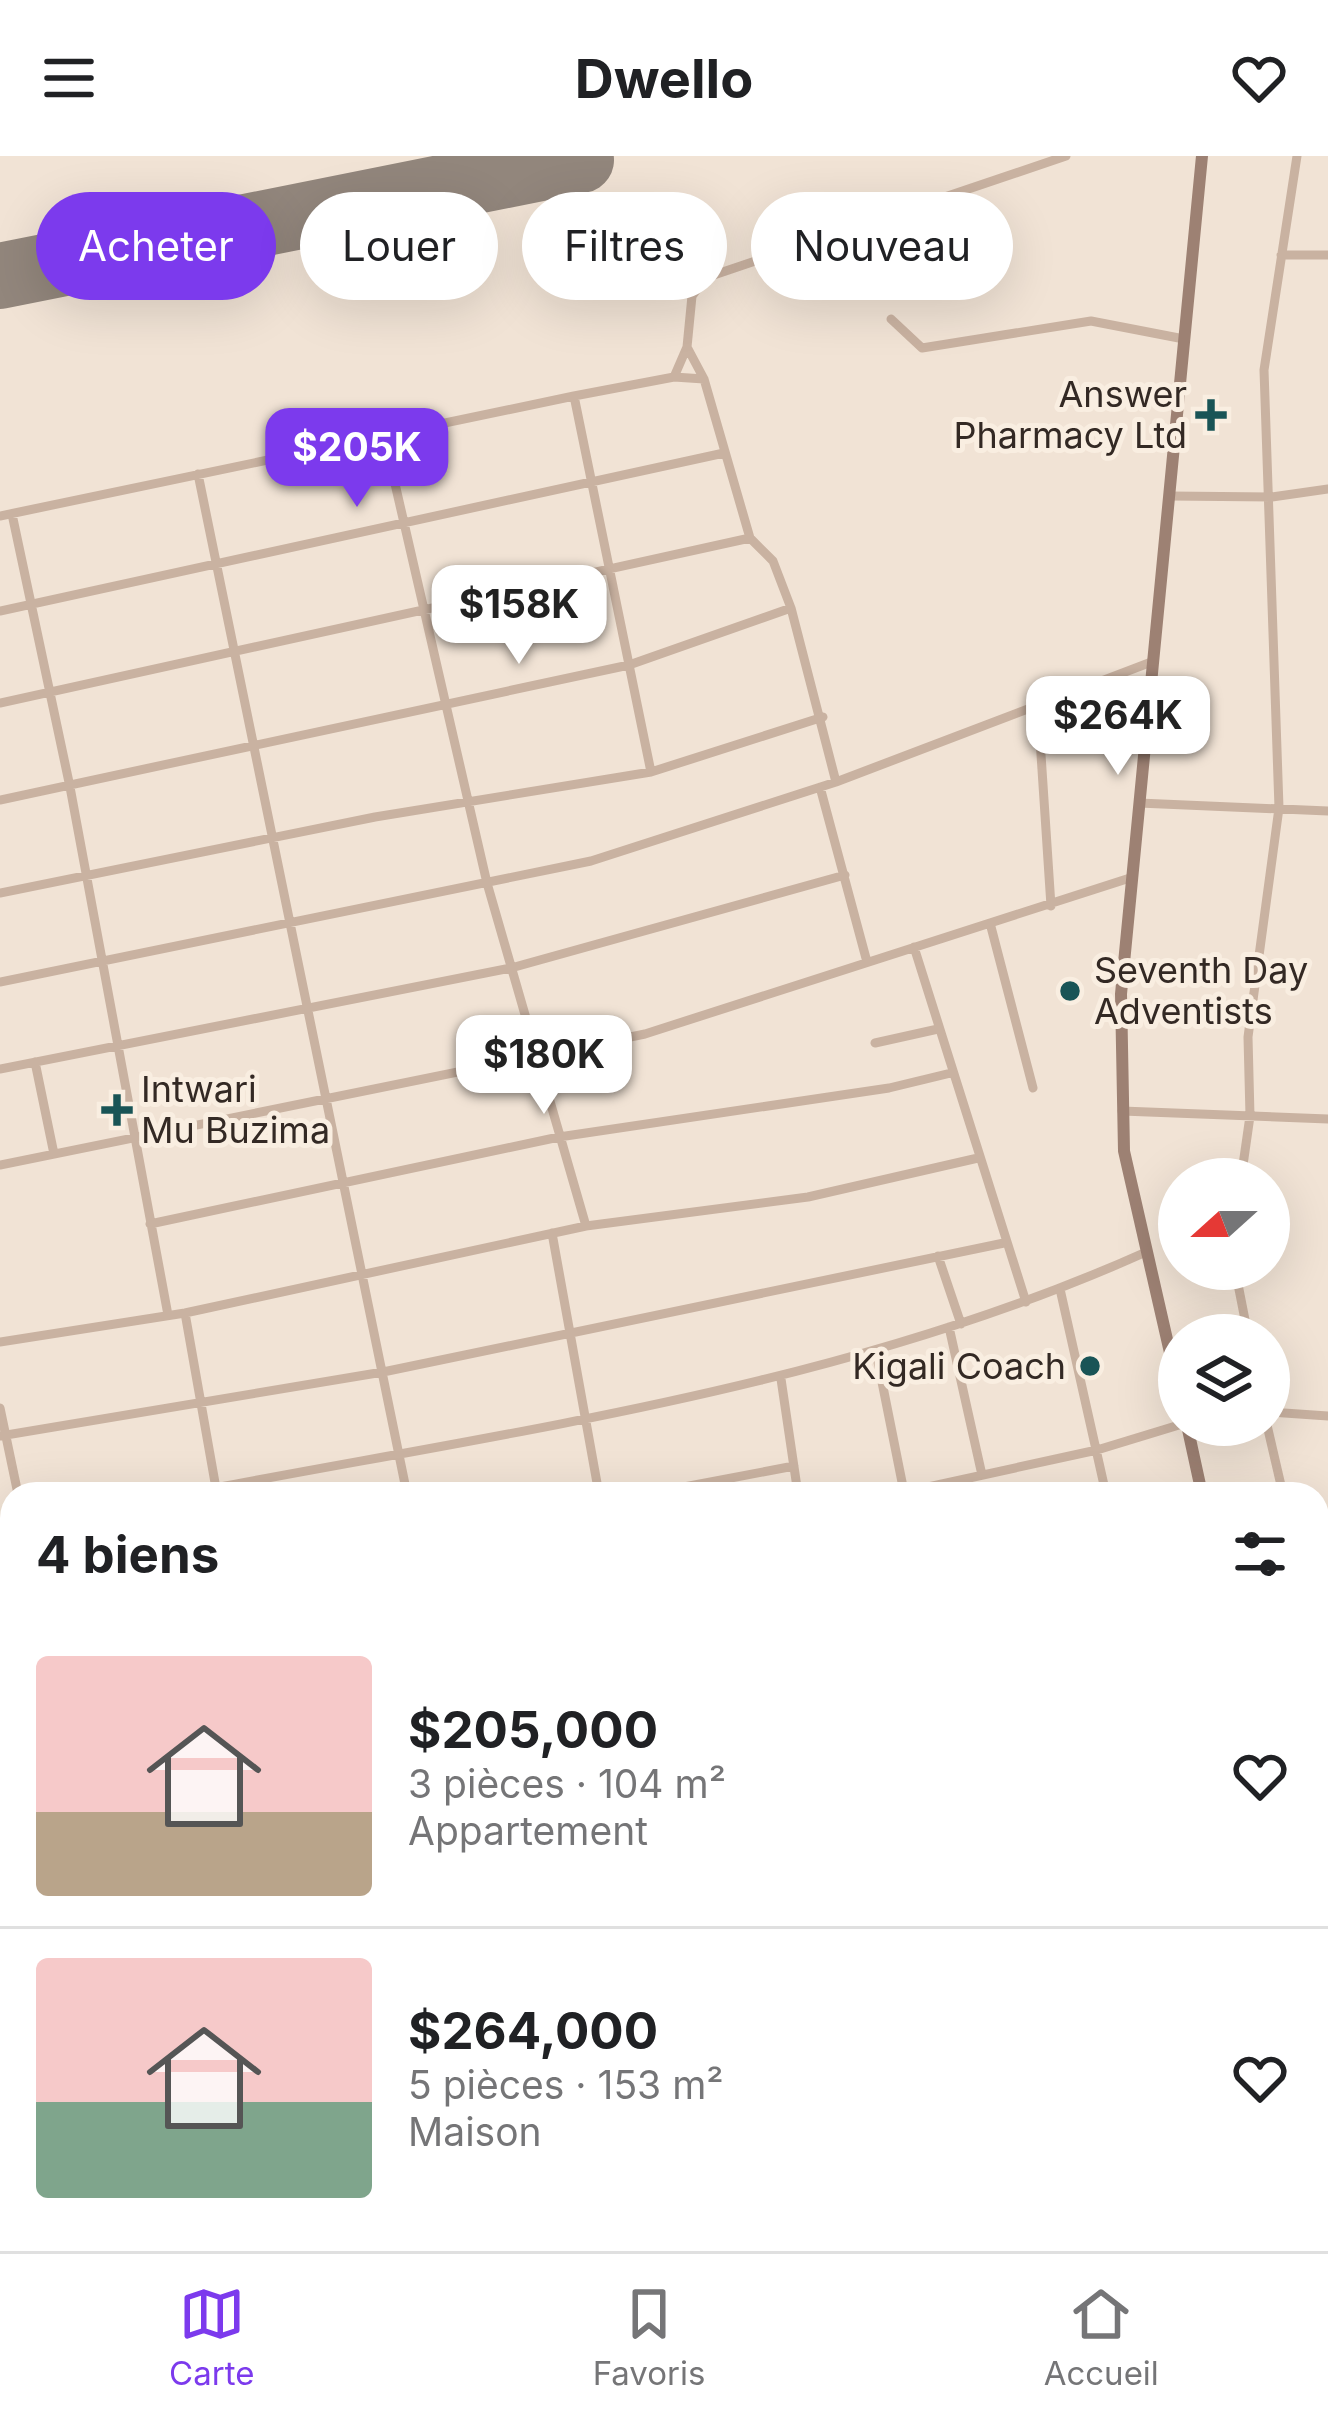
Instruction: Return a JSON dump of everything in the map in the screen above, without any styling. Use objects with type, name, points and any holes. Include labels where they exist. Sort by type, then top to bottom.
[{"type":"street","points":[[674,377],[687,346],[692,296],[705,278],[1066,156]]},
{"type":"street","points":[[1161,1314],[1124,1151],[1120,994],[1202,156]]},
{"type":"street","points":[[1244,1158],[1250,1116],[1248,1037],[1279,808],[1270,609],[1272,497],[1264,370],[1298,156]]},
{"type":"street","points":[[1280,255],[1328,255]]},
{"type":"street","points":[[891,319],[922,348],[1091,321],[1184,339]]},
{"type":"street","points":[[687,346],[704,379],[750,538],[773,561],[791,608],[823,717],[836,782]]},
{"type":"street","points":[[168,1315],[99,963],[70,787],[32,604],[6,515],[574,396],[674,377],[704,379]]},
{"type":"street","points":[[574,396],[605,569],[651,772]]},
{"type":"street","points":[[384,436],[487,884],[586,1226]]},
{"type":"street","points":[[0,611],[724,453]]},
{"type":"street","points":[[198,474],[294,922],[404,1482]]},
{"type":"street","points":[[1170,496],[1272,497],[1328,489]]},
{"type":"street","points":[[0,703],[750,538]]},
{"type":"street","points":[[0,800],[629,665],[791,608]]},
{"type":"street","points":[[0,982],[592,861],[836,782],[1038,709],[1154,661]]},
{"type":"street","points":[[1038,709],[1051,906]]},
{"type":"street","points":[[0,893],[275,836],[651,772],[823,717]]},
{"type":"street","points":[[820,787],[867,962]]},
{"type":"street","points":[[1139,803],[1328,811]]},
{"type":"street","points":[[0,1069],[512,968],[845,875]]},
{"type":"street","points":[[0,1165],[538,1052],[645,1034],[1133,877]]},
{"type":"street","points":[[990,922],[1033,1088]]},
{"type":"street","points":[[914,947],[1026,1302]]},
{"type":"street","points":[[875,1043],[938,1029]]},
{"type":"street","points":[[34,1062],[53,1154]]},
{"type":"street","points":[[151,1224],[559,1137],[889,1088],[951,1072]]},
{"type":"street","points":[[1122,1111],[1328,1119]]},
{"type":"street","points":[[0,1342],[184,1313],[586,1226],[808,1197],[977,1158]]},
{"type":"street","points":[[552,1233],[597,1482]]},
{"type":"street","points":[[3,1435],[383,1372],[1004,1243]]},
{"type":"street","points":[[260,1482],[781,1379],[1026,1302],[1146,1252]]},
{"type":"street","points":[[938,1256],[982,1475]]},
{"type":"street","points":[[1060,1289],[1103,1482]]},
{"type":"street","points":[[184,1313],[215,1482]]},
{"type":"street","points":[[876,1352],[898,1482]]},
{"type":"street","points":[[781,1379],[797,1482]]},
{"type":"street","points":[[0,1408],[15,1482]]},
{"type":"street","points":[[1290,1413],[1328,1416]]},
{"type":"street","points":[[950,1482],[1158,1432]]},
{"type":"street","points":[[1189,1446],[1199,1482]]},
{"type":"street","points":[[1272,1446],[1279,1482]]},
{"type":"street","points":[[710,1482],[794,1466]]},
{"type":"runway","points":[[0,276],[581,160]]},
{"type":"place","name":"Answer Pharmacy Ltd","points":[[1211,415]]},
{"type":"place","name":"Seventh Day Adventists","points":[[1070,991]]},
{"type":"place","name":"Intwari Mu Buzima","points":[[117,1110]]},
{"type":"place","name":"Kigali Coach","points":[[1090,1366]]}]
